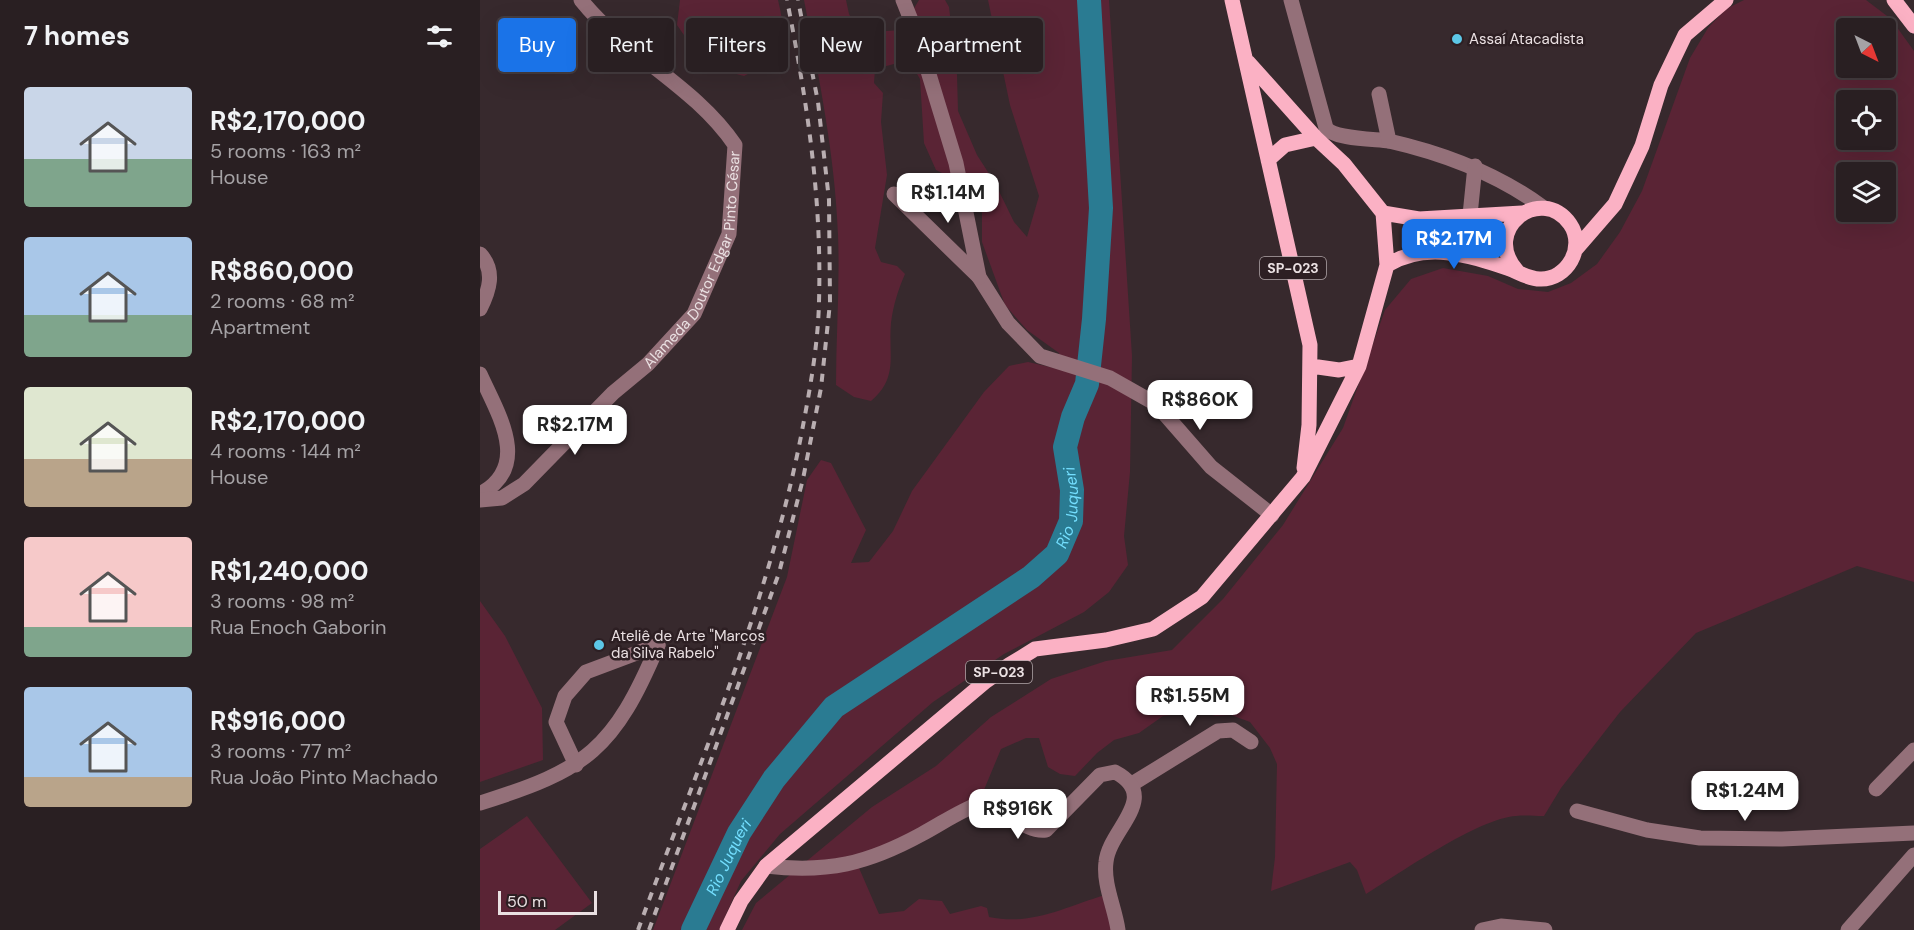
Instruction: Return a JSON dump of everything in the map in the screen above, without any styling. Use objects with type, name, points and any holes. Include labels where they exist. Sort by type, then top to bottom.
[{"type":"main road","name":"SP-023","points":[[1232,0],[1248,62],[1252,94],[1310,345],[1309,425],[1303,477]]},
{"type":"main road","points":[[1387,265],[1401,256],[1442,251],[1518,272],[1529,278],[1542,280],[1564,271],[1576,249],[1615,204],[1642,146],[1661,85],[1685,35],[1726,0]]},
{"type":"main road","points":[[1894,0],[1914,26]]},
{"type":"main road","name":"SP-023","points":[[727,930],[741,901],[766,866],[986,681],[1035,649],[1106,640],[1153,629],[1202,597],[1303,477],[1359,366],[1387,265],[1383,213],[1344,164],[1316,138],[1248,62]]},
{"type":"main road","points":[[1268,160],[1285,145],[1316,138]]},
{"type":"main road","points":[[1383,213],[1419,219],[1522,213],[1544,208],[1564,217],[1572,226],[1576,249]]},
{"type":"main road","points":[[1518,272],[1510,264],[1505,242],[1508,230],[1522,213]]},
{"type":"main road","points":[[1311,366],[1339,370],[1359,366]]},
{"type":"street","name":"Alameda Doutor Edgar Pinto César","points":[[480,500],[502,498],[524,484],[613,393],[648,364],[694,314],[729,234],[735,146],[705,107],[621,40],[580,0]]},
{"type":"street","points":[[903,0],[917,35],[956,163],[979,277]]},
{"type":"street","points":[[1291,0],[1326,128],[1337,136],[1356,136],[1389,141],[1475,166],[1519,190],[1544,208]]},
{"type":"street","points":[[1379,94],[1389,141]]},
{"type":"street","points":[[1470,215],[1475,166]]},
{"type":"street","points":[[894,194],[979,277],[1002,315],[1030,349],[1040,356],[1072,368],[1110,378],[1156,404],[1211,467],[1272,515]]},
{"type":"street","points":[[480,254],[489,269],[490,282],[480,309]]},
{"type":"street","points":[[480,374],[484,394],[510,448],[505,469],[496,486],[480,494]]},
{"type":"street","points":[[480,803],[528,789],[576,765],[594,752],[617,727],[638,692],[658,645],[586,672],[565,696],[555,722],[576,765]]},
{"type":"street","points":[[1132,784],[1218,731],[1233,730],[1251,742]]},
{"type":"street","points":[[1876,789],[1914,750]]},
{"type":"street","points":[[766,866],[805,870],[847,865],[892,849],[979,804],[999,808],[1037,830],[1046,830],[1100,775],[1115,772],[1132,784],[1135,792],[1134,805],[1106,861],[1106,875],[1118,930]]},
{"type":"street","points":[[1578,811],[1647,830],[1700,838],[1782,839],[1914,833]]},
{"type":"street","points":[[1848,930],[1914,855]]},
{"type":"street","points":[[1482,930],[1501,926],[1545,930]]},
{"type":"shaded area","points":[[680,0],[778,0],[781,18],[686,18],[686,37],[677,25]]},
{"type":"shaded area","points":[[804,0],[846,0],[851,18],[807,18]]},
{"type":"shaded area","points":[[919,0],[945,0],[949,7],[950,18],[908,18]]},
{"type":"shaded area","points":[[988,0],[1109,0],[1132,356],[1130,472],[1124,536],[1128,565],[1109,592],[1084,612],[1004,654],[933,702],[780,834],[741,881],[719,930],[653,930],[787,577],[807,480],[821,460],[831,463],[866,530],[851,563],[869,562],[893,531],[912,491],[984,392],[1009,366],[1028,362],[1059,369],[1059,353],[1027,330],[1005,305],[982,242],[982,213],[970,187],[936,170],[924,143],[920,79],[916,72],[957,72],[958,111],[977,155],[995,183],[1014,222],[1027,237],[1039,196],[1010,105],[1003,72],[1043,72],[1043,18],[992,18]]},
{"type":"shaded area","points":[[1744,0],[1866,0],[1890,18],[1836,18],[1836,78],[1896,78],[1896,26],[1914,51],[1914,582],[1857,566],[1696,633],[1620,712],[1561,788],[1544,816],[1516,816],[1482,826],[1440,848],[1366,894],[1357,870],[1350,862],[1271,891],[1275,857],[1277,764],[1270,748],[1250,722],[1231,715],[1216,716],[1198,712],[1163,716],[1139,733],[1114,740],[1097,753],[1075,776],[1060,774],[1048,767],[1039,738],[1026,738],[1001,749],[981,797],[859,868],[879,914],[904,911],[919,899],[942,901],[950,914],[981,906],[987,908],[989,917],[1020,919],[1048,914],[1105,895],[1115,930],[742,930],[756,903],[872,807],[936,766],[991,717],[1051,679],[1106,661],[1172,650],[1223,599],[1283,525],[1343,428],[1385,310],[1411,279],[1443,268],[1488,276],[1518,289],[1548,292],[1571,283],[1597,264],[1620,232],[1642,191],[1690,58],[1708,28],[1726,9]]},
{"type":"shaded area","points":[[896,30],[896,63],[884,67],[884,31]]},
{"type":"shaded area","points":[[732,72],[751,72],[744,76]]},
{"type":"shaded area","points":[[818,72],[875,72],[874,83],[883,93],[881,122],[887,175],[875,248],[881,262],[897,266],[905,274],[892,317],[889,374],[880,392],[871,401],[854,397],[836,385],[838,235],[834,176]]},
{"type":"shaded area","points":[[480,601],[505,636],[542,708],[543,760],[480,782]]},
{"type":"shaded area","points":[[527,816],[592,903],[555,930],[480,930],[480,849]]},
{"type":"waterway","name":"Rio Juqueri","points":[[693,930],[739,833],[774,779],[834,707],[1031,577],[1057,554],[1071,521],[1072,490],[1065,447],[1073,417],[1087,384],[1094,319],[1101,208],[1089,0]]},
{"type":"railway","points":[[638,930],[730,684],[771,558],[788,495],[811,383],[818,318],[818,225],[807,113],[787,0]]},
{"type":"railway","points":[[649,930],[779,573],[803,479],[821,388],[830,303],[829,200],[818,102],[798,0]]},
{"type":"place","name":"Assaí Atacadista","points":[[1457,39]]},
{"type":"place","name":"Ateliê de Arte \"Marcos da Silva Rabelo\"","points":[[599,645]]}]
